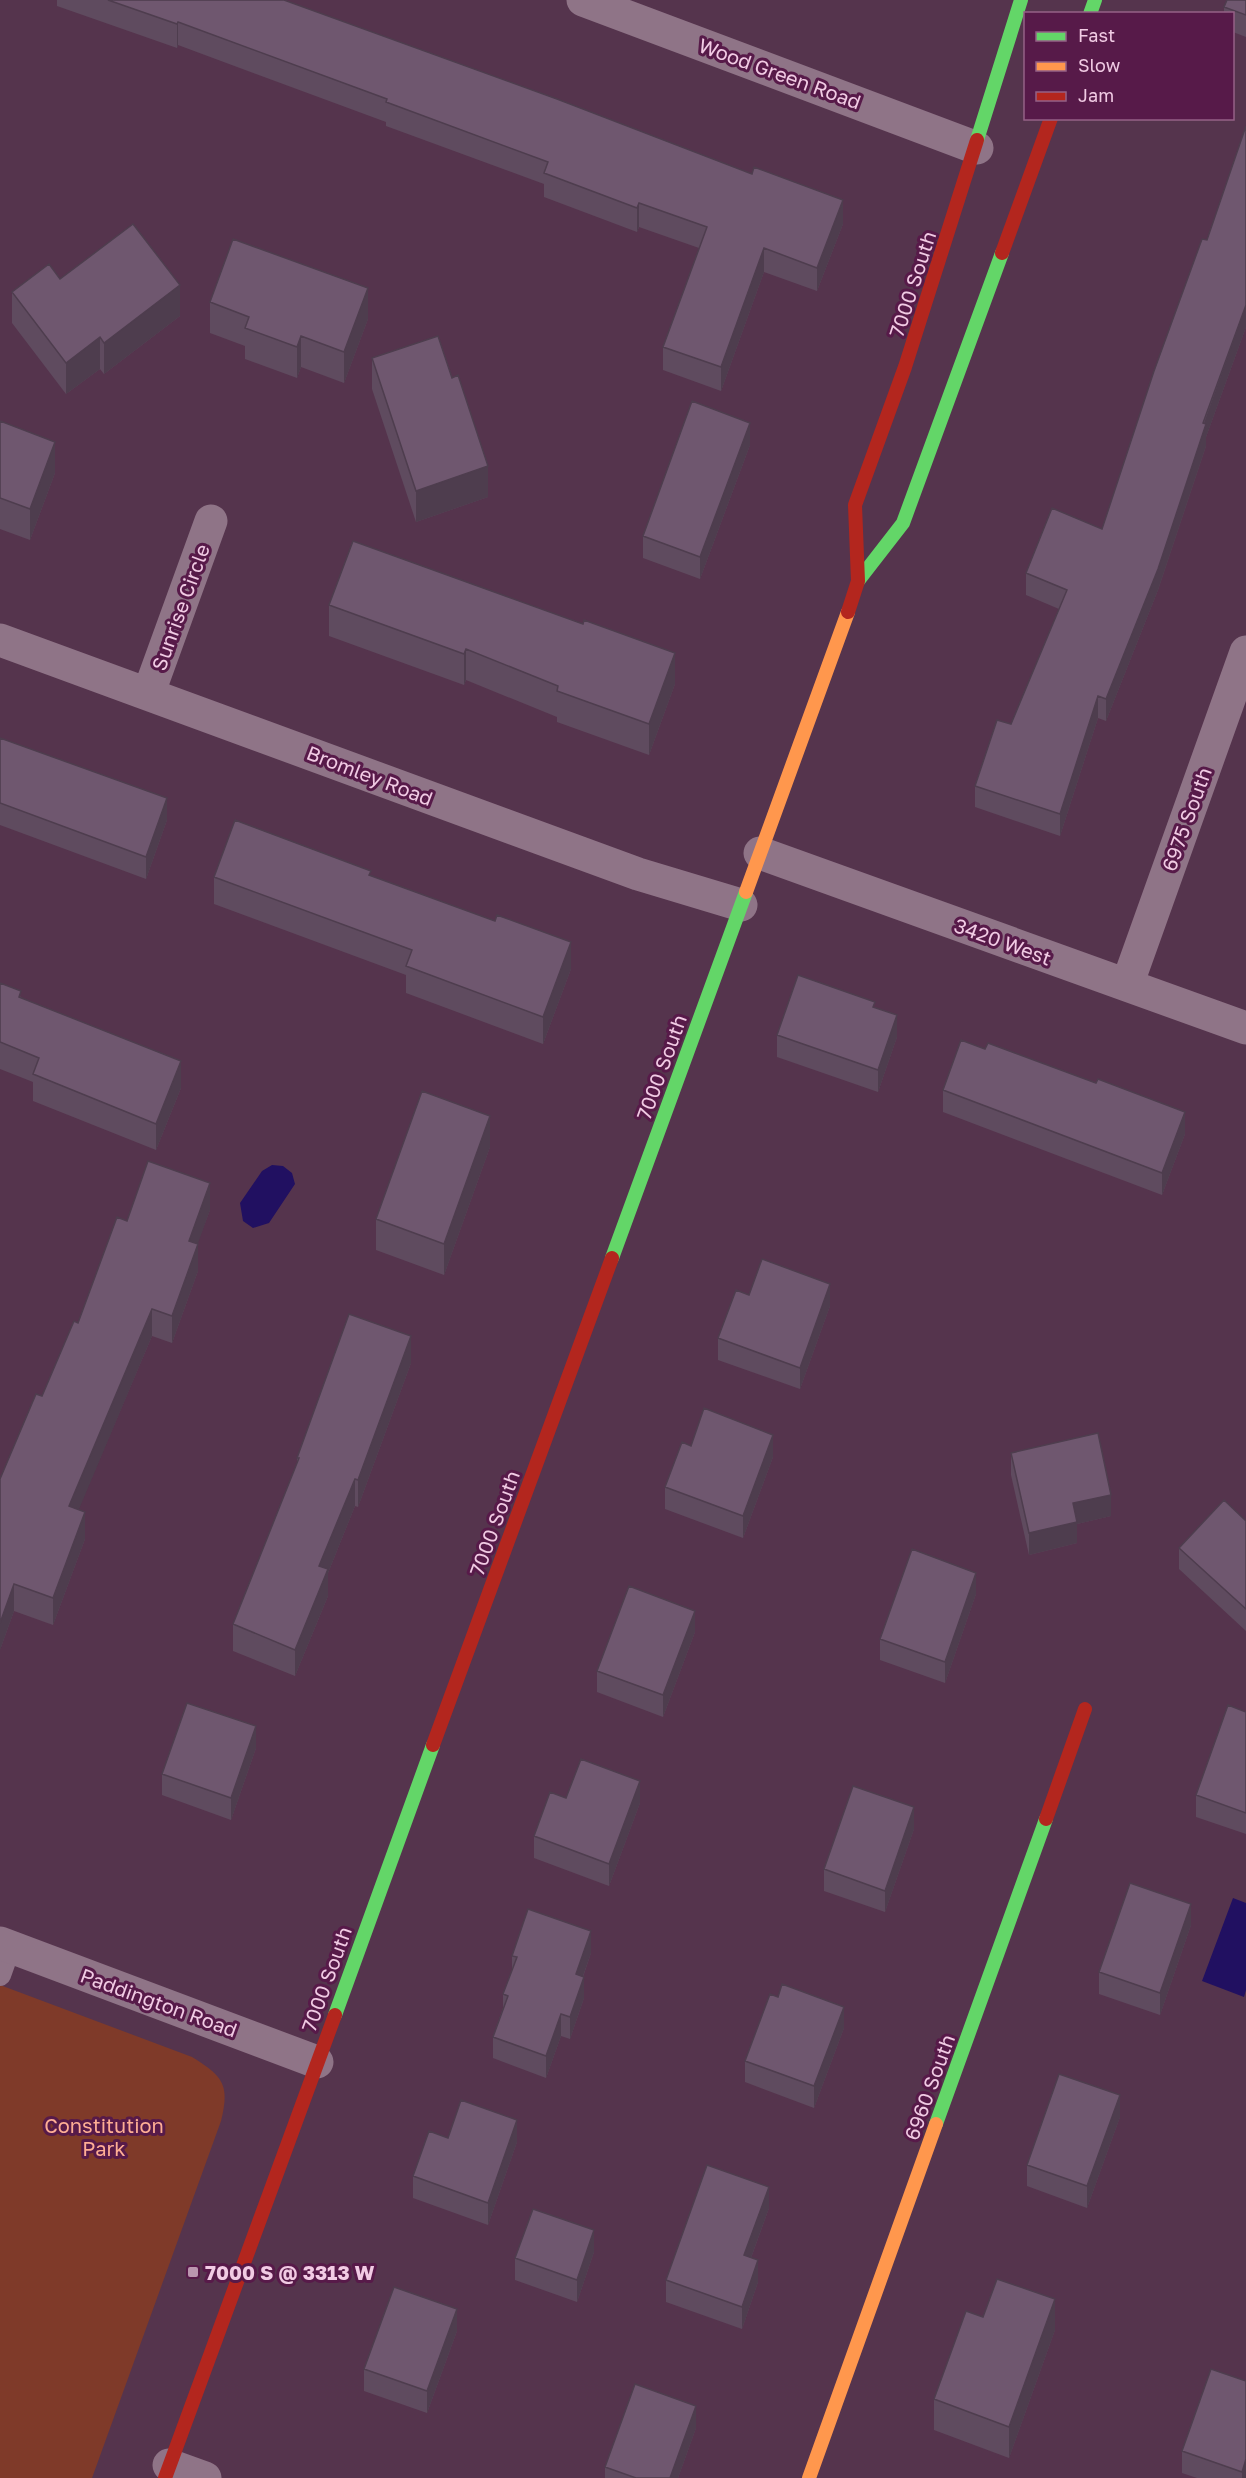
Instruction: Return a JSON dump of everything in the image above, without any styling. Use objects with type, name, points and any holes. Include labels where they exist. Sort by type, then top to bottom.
[{"type":"main road","name":"7000 South","points":[[858,581],[855,505],[905,367],[1022,0]]},
{"type":"main road","name":"7000 South","points":[[167,2472],[858,581],[903,523],[1051,120]]},
{"type":"main road","name":"6960 South","points":[[809,2478],[1085,1709]]},
{"type":"street","name":"Wood Green Road","points":[[583,0],[977,147]]},
{"type":"street","name":"Sunrise Circle","points":[[149,692],[211,521]]},
{"type":"street","name":"Bromley Road","points":[[0,640],[149,692],[638,874],[741,905]]},
{"type":"street","name":"6975 South","points":[[1127,985],[1246,652]]},
{"type":"street","name":"3420 West","points":[[760,853],[1246,1028]]},
{"type":"street","name":"Paddington Road","points":[[3,1955],[317,2062]]},
{"type":"street","points":[[167,2472],[205,2478]]},
{"type":"green space","name":"Constitution Park","points":[[0,1985],[192,2057],[217,2076],[224,2090],[224,2109],[221,2121],[92,2478],[0,2478]]},
{"type":"shaded area","points":[[272,1165],[283,1166],[292,1173],[295,1184],[269,1223],[253,1228],[243,1221],[240,1203],[262,1171]]},
{"type":"shaded area","points":[[1233,1898],[1246,1903],[1246,1990],[1244,1997],[1202,1981]]},
{"type":"building","points":[[108,0],[284,0],[557,99],[752,174],[754,167],[843,200],[817,268],[764,248],[721,367],[663,347],[707,227],[639,203],[637,208],[544,173],[548,162],[386,102],[387,99],[178,22],[177,24]]},
{"type":"building","points":[[1227,0],[1246,0],[1246,15],[1224,7]]},
{"type":"building","points":[[1246,126],[1246,305],[1203,423],[1206,424],[1158,569],[1106,699],[1098,696],[1060,814],[975,786],[997,720],[1011,724],[1067,590],[1026,573],[1052,508],[1102,529],[1154,371],[1202,239],[1207,240]]},
{"type":"building","points":[[133,224],[180,285],[104,343],[100,337],[66,363],[12,292],[49,264],[60,279]]},
{"type":"building","points":[[233,239],[368,288],[344,352],[301,336],[297,347],[245,328],[249,317],[210,302]]},
{"type":"building","points":[[438,336],[452,378],[458,375],[488,466],[416,491],[372,358]]},
{"type":"building","points":[[692,401],[750,423],[700,557],[643,536]]},
{"type":"building","points":[[0,421],[55,442],[30,509],[0,498]]},
{"type":"building","points":[[353,541],[583,624],[584,620],[675,653],[649,724],[557,691],[558,686],[466,649],[464,654],[329,605]]},
{"type":"building","points":[[0,738],[167,798],[146,857],[0,803]]},
{"type":"building","points":[[235,820],[371,871],[369,875],[495,921],[497,915],[571,942],[543,1017],[406,966],[412,950],[214,877]]},
{"type":"building","points":[[798,975],[875,1002],[873,1007],[897,1015],[878,1070],[777,1035]]},
{"type":"building","points":[[0,983],[21,991],[19,997],[181,1061],[156,1124],[33,1074],[39,1058],[0,1042]]},
{"type":"building","points":[[961,1040],[985,1049],[988,1043],[1096,1083],[1098,1079],[1185,1112],[1162,1173],[943,1090]]},
{"type":"building","points":[[422,1091],[490,1116],[444,1244],[376,1219]]},
{"type":"building","points":[[148,1161],[210,1183],[189,1241],[198,1244],[172,1316],[152,1309],[69,1506],[85,1512],[53,1598],[14,1584],[0,1623],[0,1479],[36,1394],[42,1396],[74,1321],[78,1323],[117,1217],[127,1221]]},
{"type":"building","points":[[762,1259],[830,1284],[800,1368],[718,1338],[736,1290],[749,1295]]},
{"type":"building","points":[[349,1314],[411,1336],[358,1480],[355,1479],[319,1566],[328,1569],[295,1650],[233,1624],[299,1458],[297,1458]]},
{"type":"building","points":[[704,1408],[773,1435],[743,1516],[665,1487],[682,1442],[691,1446]]},
{"type":"building","points":[[1098,1433],[1111,1495],[1073,1503],[1077,1522],[1029,1533],[1011,1453]]},
{"type":"building","points":[[1224,1500],[1246,1521],[1246,1609],[1179,1548]]},
{"type":"building","points":[[912,1549],[976,1573],[945,1662],[880,1639]]},
{"type":"building","points":[[629,1586],[695,1611],[663,1695],[597,1671]]},
{"type":"building","points":[[187,1703],[256,1726],[231,1798],[162,1774]]},
{"type":"building","points":[[1228,1705],[1246,1712],[1246,1813],[1196,1795]]},
{"type":"building","points":[[581,1759],[640,1781],[609,1864],[534,1836],[550,1792],[566,1798]]},
{"type":"building","points":[[853,1786],[914,1807],[885,1891],[824,1869]]},
{"type":"building","points":[[1130,1883],[1191,1904],[1160,1993],[1099,1972]]},
{"type":"building","points":[[528,1909],[591,1931],[576,1974],[584,1977],[570,2017],[561,2014],[546,2056],[493,2037],[508,1996],[503,1994],[517,1957],[512,1956]]},
{"type":"building","points":[[782,1984],[844,2007],[814,2086],[745,2061],[770,1994],[778,1997]]},
{"type":"building","points":[[1059,2074],[1120,2095],[1087,2186],[1027,2165]]},
{"type":"building","points":[[461,2100],[517,2120],[488,2203],[413,2176],[429,2131],[448,2138]]},
{"type":"building","points":[[707,2165],[769,2187],[744,2255],[758,2260],[742,2307],[666,2280]]},
{"type":"building","points":[[533,2209],[594,2230],[577,2280],[515,2258]]},
{"type":"building","points":[[997,2279],[1055,2299],[1009,2427],[934,2399],[966,2311],[983,2317]]},
{"type":"building","points":[[394,2287],[457,2309],[427,2391],[364,2369]]},
{"type":"building","points":[[1211,2369],[1246,2381],[1246,2459],[1242,2472],[1182,2451]]},
{"type":"building","points":[[635,2384],[696,2406],[670,2478],[636,2478],[605,2467]]},
{"type":"traffic: fast","points":[[977,140],[1021,0]]},
{"type":"traffic: fast","points":[[1091,12],[1095,0]]},
{"type":"traffic: fast","points":[[858,581],[903,523],[1002,253]]},
{"type":"traffic: fast","points":[[612,1258],[746,892]]},
{"type":"traffic: fast","points":[[335,2015],[433,1745]]},
{"type":"traffic: fast","points":[[936,2124],[1046,1819]]},
{"type":"traffic: slow","points":[[746,892],[848,612]]},
{"type":"traffic: slow","points":[[809,2478],[936,2124]]},
{"type":"traffic: jam","points":[[1002,253],[1050,120]]},
{"type":"traffic: jam","points":[[848,612],[858,581],[855,505],[905,367],[977,140]]},
{"type":"traffic: jam","points":[[433,1745],[612,1258]]},
{"type":"traffic: jam","points":[[1046,1819],[1085,1709]]},
{"type":"traffic: jam","points":[[165,2478],[335,2015]]},
{"type":"place","name":"7000 S @ 3313 W","points":[[193,2272]]}]
